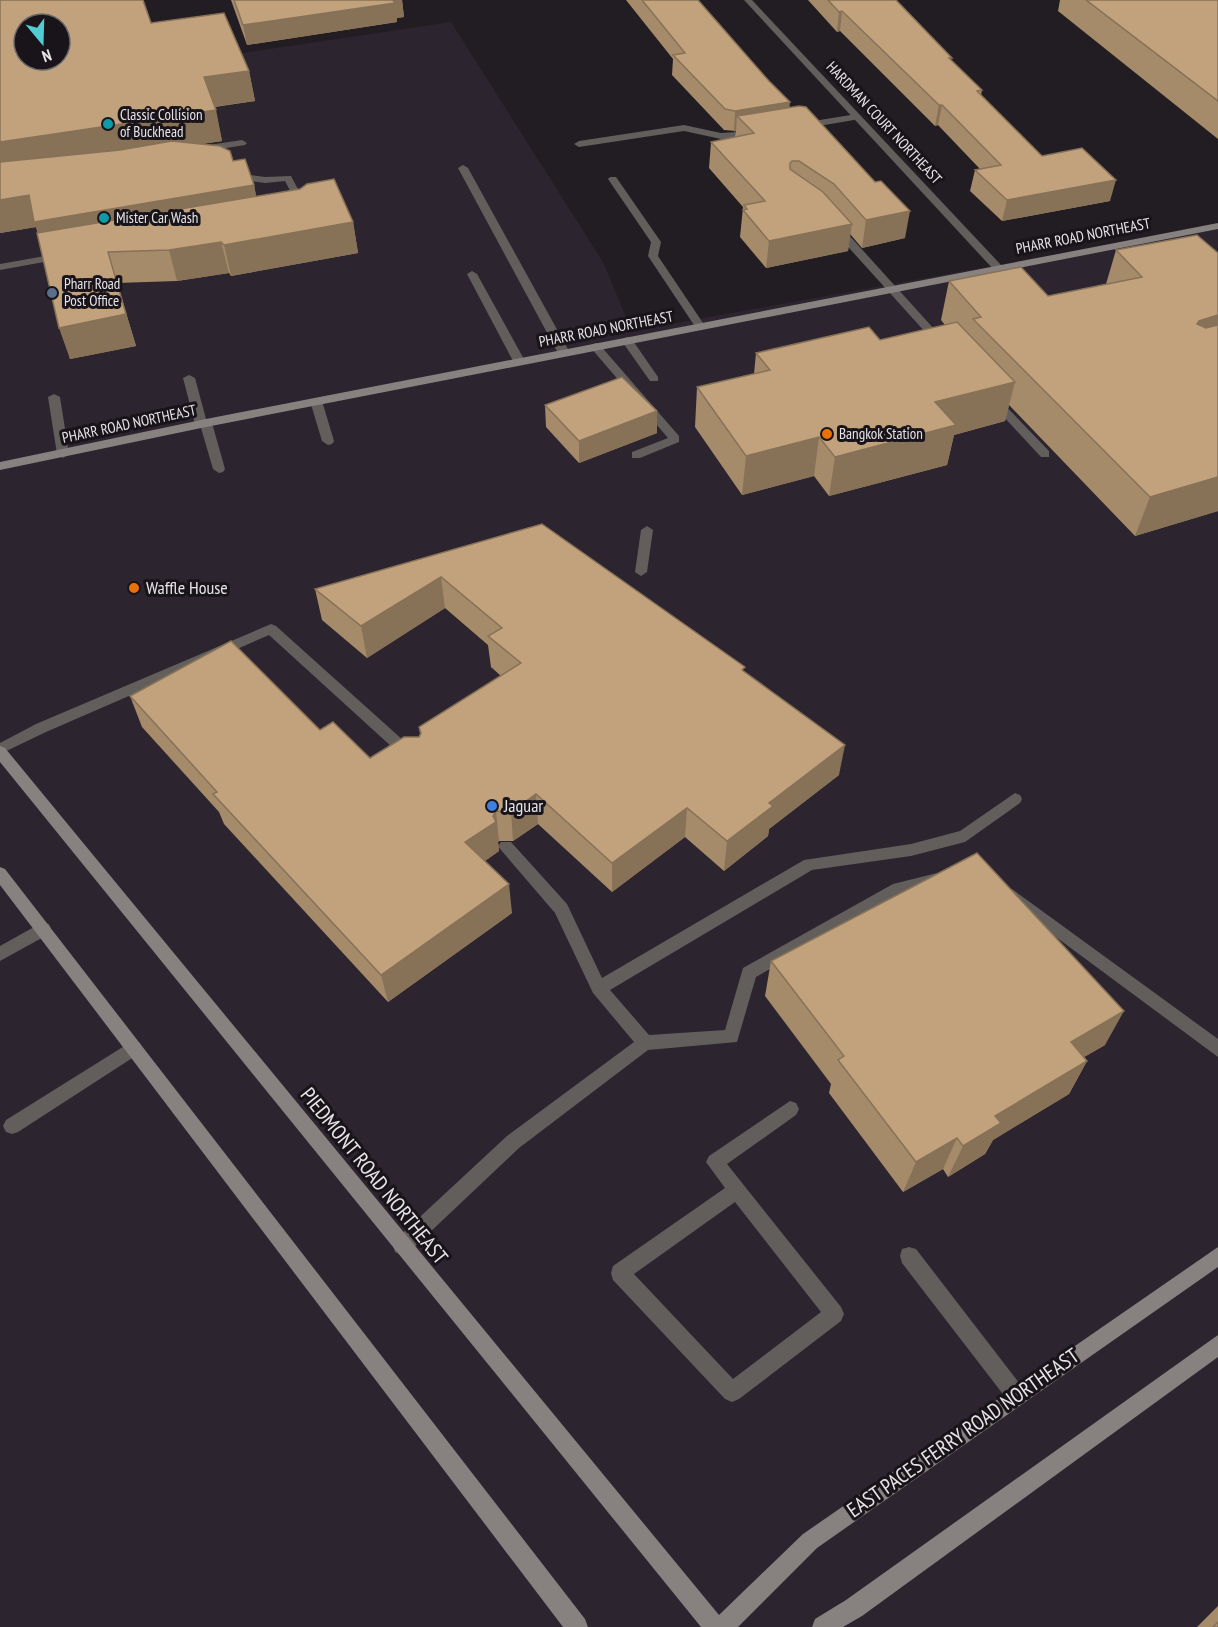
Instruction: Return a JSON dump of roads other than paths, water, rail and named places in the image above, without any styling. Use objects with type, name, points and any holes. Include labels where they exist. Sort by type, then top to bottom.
[{"type":"street","name":"HARDMAN COURT NORTHEAST","points":[[748,0],[998,267]]},
{"type":"street","points":[[790,128],[857,117]]},
{"type":"street","points":[[579,144],[684,128],[728,137],[768,132]]},
{"type":"street","points":[[196,150],[242,142]]},
{"type":"street","points":[[463,168],[564,353]]},
{"type":"street","points":[[226,172],[235,177],[265,180],[288,178],[305,213],[293,216]]},
{"type":"street","points":[[614,179],[656,242],[653,256],[700,326]]},
{"type":"street","points":[[825,215],[947,350]]},
{"type":"street","name":"PHARR ROAD NORTHEAST","points":[[0,466],[203,423],[1218,226]]},
{"type":"street","points":[[1190,230],[1205,243]]},
{"type":"street","points":[[0,267],[70,254]]},
{"type":"street","points":[[472,274],[519,361]]},
{"type":"street","points":[[627,340],[654,379]]},
{"type":"street","points":[[596,346],[675,440],[636,455]]},
{"type":"street","points":[[189,378],[219,469]]},
{"type":"street","points":[[988,393],[1045,453]]},
{"type":"street","points":[[54,397],[63,454]]},
{"type":"street","points":[[316,401],[328,441]]},
{"type":"street","points":[[641,572],[647,530]]},
{"type":"street","points":[[0,751],[41,728],[272,629],[417,762]]},
{"type":"street","name":"PIEDMONT ROAD NORTHEAST","points":[[0,751],[715,1627]]},
{"type":"street","points":[[598,988],[809,864],[911,850],[965,836],[1016,800]]},
{"type":"street","points":[[506,846],[561,909],[598,988],[645,1043]]},
{"type":"street","points":[[0,873],[577,1627]]},
{"type":"street","points":[[402,1246],[513,1142],[645,1043],[731,1036],[749,973],[899,889],[955,875]]},
{"type":"street","points":[[995,883],[1218,1049]]},
{"type":"street","points":[[0,954],[43,928]]},
{"type":"street","points":[[12,1126],[134,1048]]},
{"type":"street","points":[[736,1191],[620,1273],[732,1392],[834,1314],[715,1162],[790,1109]]},
{"type":"street","points":[[909,1256],[1016,1395]]},
{"type":"street","name":"EAST PACES FERRY ROAD NORTHEAST","points":[[723,1627],[810,1541],[1218,1256]]},
{"type":"street","points":[[823,1627],[854,1608],[1218,1345]]},
{"type":"place","name":"Classic Collision of Buckhead","points":[[108,124]]},
{"type":"place","name":"Mister Car Wash","points":[[104,218]]},
{"type":"place","name":"Pharr Road Post Office","points":[[52,293]]},
{"type":"place","name":"Bangkok Station","points":[[827,434]]},
{"type":"place","name":"Waffle House","points":[[134,588]]},
{"type":"place","name":"Jaguar","points":[[492,806]]}]
